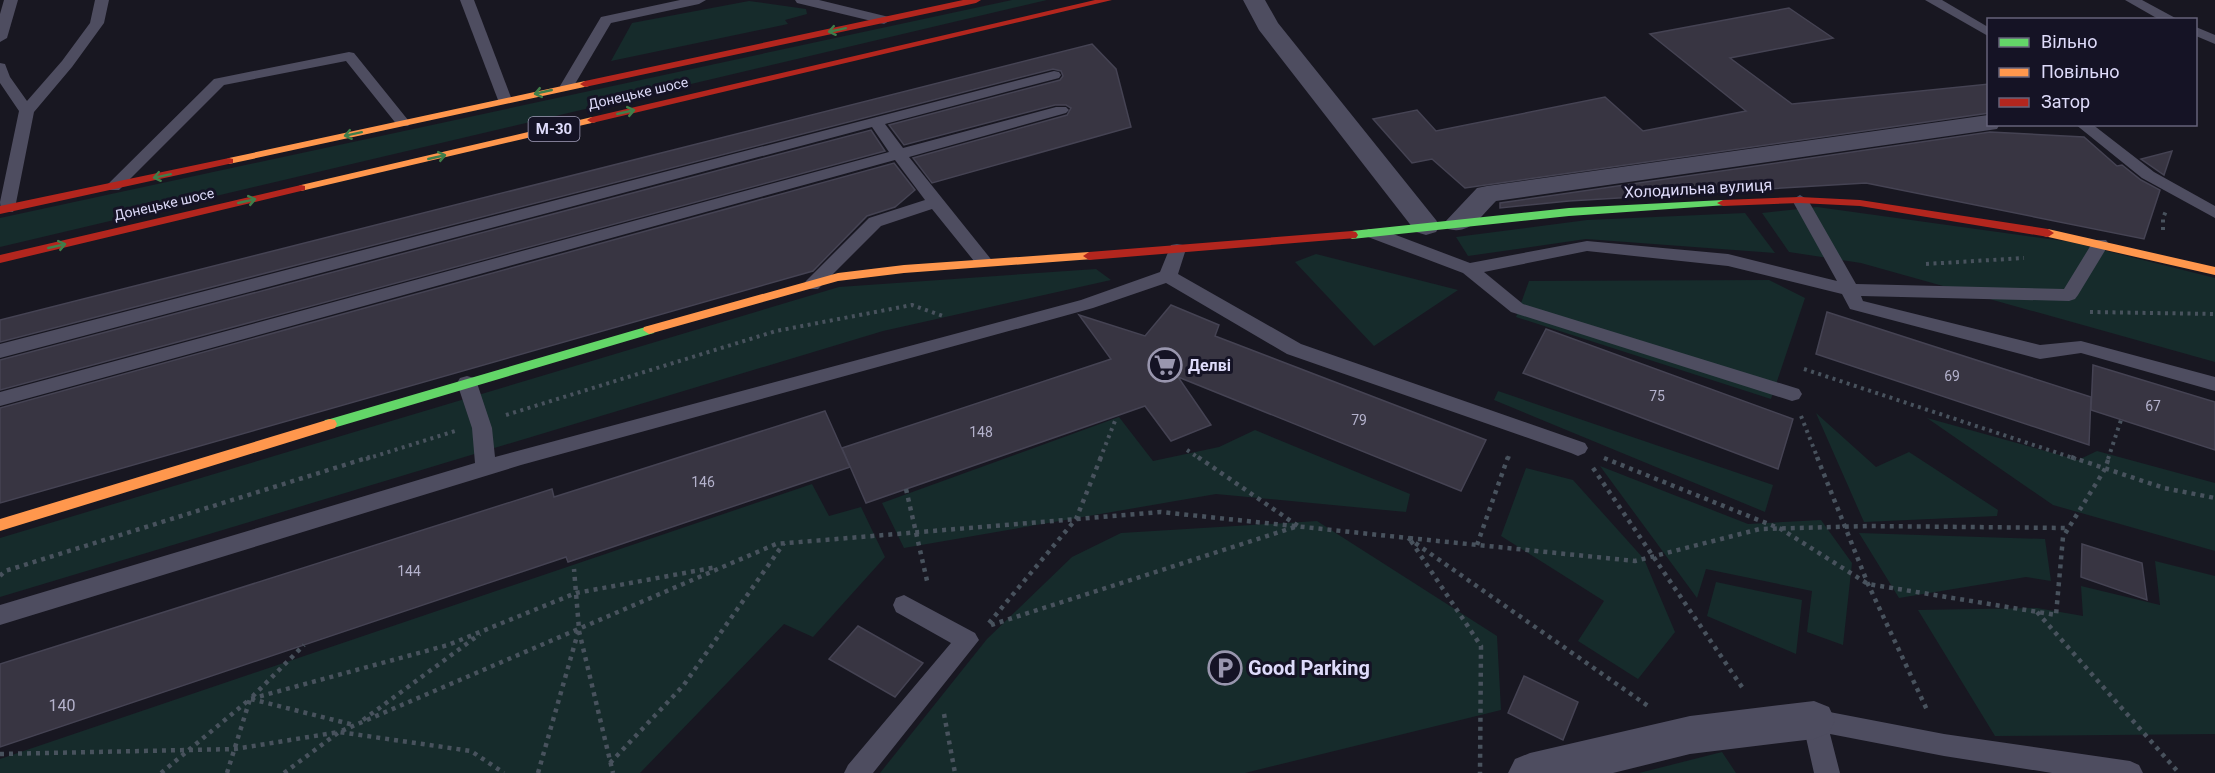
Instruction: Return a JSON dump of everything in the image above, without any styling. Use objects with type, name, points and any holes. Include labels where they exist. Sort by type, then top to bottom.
[{"type":"main road","name":"Донецьке шосе","points":[[3,209],[113,187],[567,86],[976,0]]},
{"type":"main road","name":"Донецьке шосе","points":[[0,259],[1107,0]]},
{"type":"main road","name":"Холодильна вулиця","points":[[0,525],[467,383],[838,278],[984,262],[1374,233],[1569,212],[1684,204],[1800,200],[1860,203],[2031,229],[2096,251],[2174,261],[2215,271]]},
{"type":"street","points":[[1254,0],[1267,25],[1426,226]]},
{"type":"street","points":[[1458,223],[1487,194],[1987,123]]},
{"type":"street","points":[[1530,773],[1690,735],[1814,720]]},
{"type":"lane","points":[[0,38],[11,0]]},
{"type":"lane","points":[[3,209],[27,111],[67,64],[97,23],[102,0]]},
{"type":"lane","points":[[467,0],[505,100]]},
{"type":"lane","points":[[567,86],[606,20],[699,0]]},
{"type":"lane","points":[[802,0],[884,20]]},
{"type":"lane","points":[[1932,0],[1987,31]]},
{"type":"lane","points":[[2138,3],[2168,0]]},
{"type":"lane","points":[[2138,3],[2168,18]]},
{"type":"lane","points":[[2197,31],[2215,40]]},
{"type":"lane","points":[[113,187],[219,82],[349,56],[403,123]]},
{"type":"lane","points":[[0,67],[3,77],[27,111]]},
{"type":"lane","points":[[0,351],[1054,75]]},
{"type":"lane","points":[[0,399],[1061,110]]},
{"type":"lane","points":[[876,121],[934,202],[984,262]]},
{"type":"lane","points":[[2085,126],[2148,175],[2215,213]]},
{"type":"lane","points":[[1800,200],[1856,305],[2040,352],[2082,347],[2215,384]]},
{"type":"lane","points":[[812,285],[875,222],[934,202]]},
{"type":"lane","points":[[1374,233],[1469,269],[1517,308],[1792,394]]},
{"type":"lane","points":[[1469,269],[1587,246],[1728,260],[1849,290],[2069,295],[2096,251]]},
{"type":"lane","points":[[1168,276],[1177,249]]},
{"type":"lane","points":[[0,615],[486,468],[1012,326],[1087,304],[1168,276],[1294,349],[1578,448]]},
{"type":"lane","points":[[467,383],[482,428],[486,468]]},
{"type":"lane","points":[[857,773],[966,640],[904,605]]},
{"type":"lane","points":[[1827,773],[1814,720],[1944,745],[2130,773]]},
{"type":"path","points":[[2171,189],[2175,196],[2163,218],[2163,243],[2174,261]]},
{"type":"path","points":[[1921,265],[2096,251]]},
{"type":"path","points":[[1800,368],[2164,488],[2215,498]]},
{"type":"path","points":[[1792,394],[1868,584],[1944,745]]},
{"type":"path","points":[[1578,448],[1781,529],[1868,584],[2056,615],[2063,537],[2105,469],[2121,420]]},
{"type":"path","points":[[1115,421],[1076,519],[987,626],[1299,526]]},
{"type":"path","points":[[1477,545],[1519,428]]},
{"type":"path","points":[[1578,448],[1655,556],[1768,726]]},
{"type":"path","points":[[1187,450],[1299,526]]},
{"type":"path","points":[[906,489],[936,624]]},
{"type":"path","points":[[0,754],[235,749],[339,732],[724,566],[776,544],[784,543],[1161,512],[1635,561],[1760,529],[2069,528]]},
{"type":"path","points":[[1408,538],[1690,735]]},
{"type":"path","points":[[1408,538],[1481,646],[1480,773]]},
{"type":"path","points":[[610,763],[683,686],[784,543]]},
{"type":"path","points":[[250,699],[448,645],[576,593],[724,566]]},
{"type":"path","points":[[574,569],[579,629],[612,773]]},
{"type":"path","points":[[2037,612],[2179,773]]},
{"type":"path","points":[[356,726],[486,629]]},
{"type":"path","points":[[538,773],[579,629]]},
{"type":"path","points":[[161,773],[250,699],[304,645]]},
{"type":"path","points":[[250,699],[356,726]]},
{"type":"path","points":[[227,773],[250,699]]},
{"type":"path","points":[[943,706],[955,773]]},
{"type":"path","points":[[284,773],[339,732],[471,751],[504,773]]},
{"type":"green space","points":[[1012,0],[1047,0],[0,247],[0,218]]},
{"type":"green space","points":[[749,1],[806,9],[807,14],[785,20],[788,24],[611,61],[632,23]]},
{"type":"green space","points":[[1817,207],[2071,242],[2215,278],[2215,362],[1861,263],[1789,252],[1762,213]]},
{"type":"green space","points":[[1745,213],[1775,253],[1586,239],[1468,256],[1456,237],[1587,220]]},
{"type":"green space","points":[[1316,254],[1458,290],[1374,346],[1295,262]]},
{"type":"green space","points":[[1096,269],[1111,280],[883,331],[0,597],[0,538],[839,287]]},
{"type":"green space","points":[[1769,280],[1805,298],[1771,399],[1516,317],[1529,281]]},
{"type":"green space","points":[[1498,391],[1773,485],[1765,512],[1494,400]]},
{"type":"green space","points":[[1816,413],[1876,467],[1909,452],[1998,510],[1997,516],[1864,522]]},
{"type":"green space","points":[[1119,417],[1153,461],[1219,447],[1255,430],[1410,494],[1406,512],[1216,494],[904,548],[882,503]]},
{"type":"green space","points":[[1927,418],[2078,460],[2097,451],[2215,483],[2215,551],[2053,505]]},
{"type":"green space","points":[[1600,466],[1748,524],[1821,520],[1852,563],[1843,645],[1807,632],[1812,591],[1706,569],[1697,598]]},
{"type":"green space","points":[[1526,468],[1573,480],[1644,559],[1675,632],[1638,679],[1578,641],[1604,601],[1501,536]]},
{"type":"green space","points":[[812,484],[829,516],[861,507],[885,557],[813,637],[784,624],[640,773],[0,773],[0,759]]},
{"type":"green space","name":"Good Parking","points":[[1317,521],[1497,636],[1501,710],[1245,773],[880,773],[987,639],[1072,557],[1121,533]]},
{"type":"green space","points":[[1859,533],[2045,539],[2051,581],[2026,577],[1899,598]]},
{"type":"green space","points":[[2155,561],[2215,576],[2215,734],[1995,736],[1918,610],[2037,608],[2083,616],[2081,586],[2160,605]]},
{"type":"green space","points":[[1716,582],[1802,600],[1796,654],[1707,616]]},
{"type":"green space","points":[[1722,752],[1736,773],[1639,773]]},
{"type":"building","points":[[1789,8],[1833,38],[1730,58],[1792,104],[1987,84],[1987,113],[1465,188],[1432,159],[1412,163],[1373,119],[1417,110],[1436,131],[1605,97],[1643,131],[1746,111],[1650,34]]},
{"type":"building","points":[[1092,44],[1116,69],[1131,127],[932,183],[913,158],[1067,115],[1071,108],[1066,105],[1055,105],[904,145],[889,125],[1060,80],[1063,76],[1061,71],[1053,69],[0,342],[0,320]]},
{"type":"building","points":[[871,130],[885,151],[0,390],[0,360]]},
{"type":"building","points":[[1990,132],[2084,137],[2117,166],[2122,165],[2141,180],[2160,190],[2144,239],[1866,183],[1569,201],[1500,208],[1500,203]]},
{"type":"building","points":[[2172,151],[2164,175],[2141,159]]},
{"type":"building","points":[[894,163],[915,190],[895,207],[867,216],[813,271],[0,503],[0,408]]},
{"type":"building","points":[[1171,305],[1219,325],[1215,336],[1486,440],[1461,491],[1178,377],[1211,425],[1171,441],[1145,406],[866,503],[842,448],[1111,359],[1079,315],[1145,336]]},
{"type":"building","points":[[1827,312],[2091,397],[2089,445],[1816,354]]},
{"type":"building","points":[[1546,329],[1793,419],[1778,469],[1523,373]]},
{"type":"building","points":[[2093,365],[2215,402],[2215,450],[2091,410]]},
{"type":"building","points":[[825,411],[850,467],[568,562],[566,557],[0,747],[0,664],[552,489],[554,497]]},
{"type":"building","points":[[2082,544],[2142,563],[2147,600],[2081,577]]},
{"type":"building","points":[[858,626],[923,663],[895,697],[829,659]]},
{"type":"building","points":[[1524,676],[1578,702],[1563,740],[1508,713]]},
{"type":"traffic: fast","points":[[1352,235],[1569,212],[1723,203]]},
{"type":"traffic: fast","points":[[330,424],[649,330]]},
{"type":"traffic: slow","points":[[229,161],[585,84]]},
{"type":"traffic: slow","points":[[301,188],[592,120]]},
{"type":"traffic: slow","points":[[2048,233],[2215,271]]},
{"type":"traffic: slow","points":[[649,330],[838,277],[904,269],[1089,256]]},
{"type":"traffic: slow","points":[[0,525],[330,424]]},
{"type":"traffic: jam","points":[[585,84],[976,0]]},
{"type":"traffic: jam","points":[[592,120],[1107,0]]},
{"type":"traffic: jam","points":[[0,210],[229,161]]},
{"type":"traffic: jam","points":[[0,259],[301,188]]},
{"type":"traffic: jam","points":[[1723,203],[1800,200],[1860,203],[2048,233]]},
{"type":"traffic: jam","points":[[1089,256],[1352,235]]},
{"type":"place","name":"Делві","points":[[1165,365]]},
{"type":"place","name":"Good Parking","points":[[1225,668]]}]
